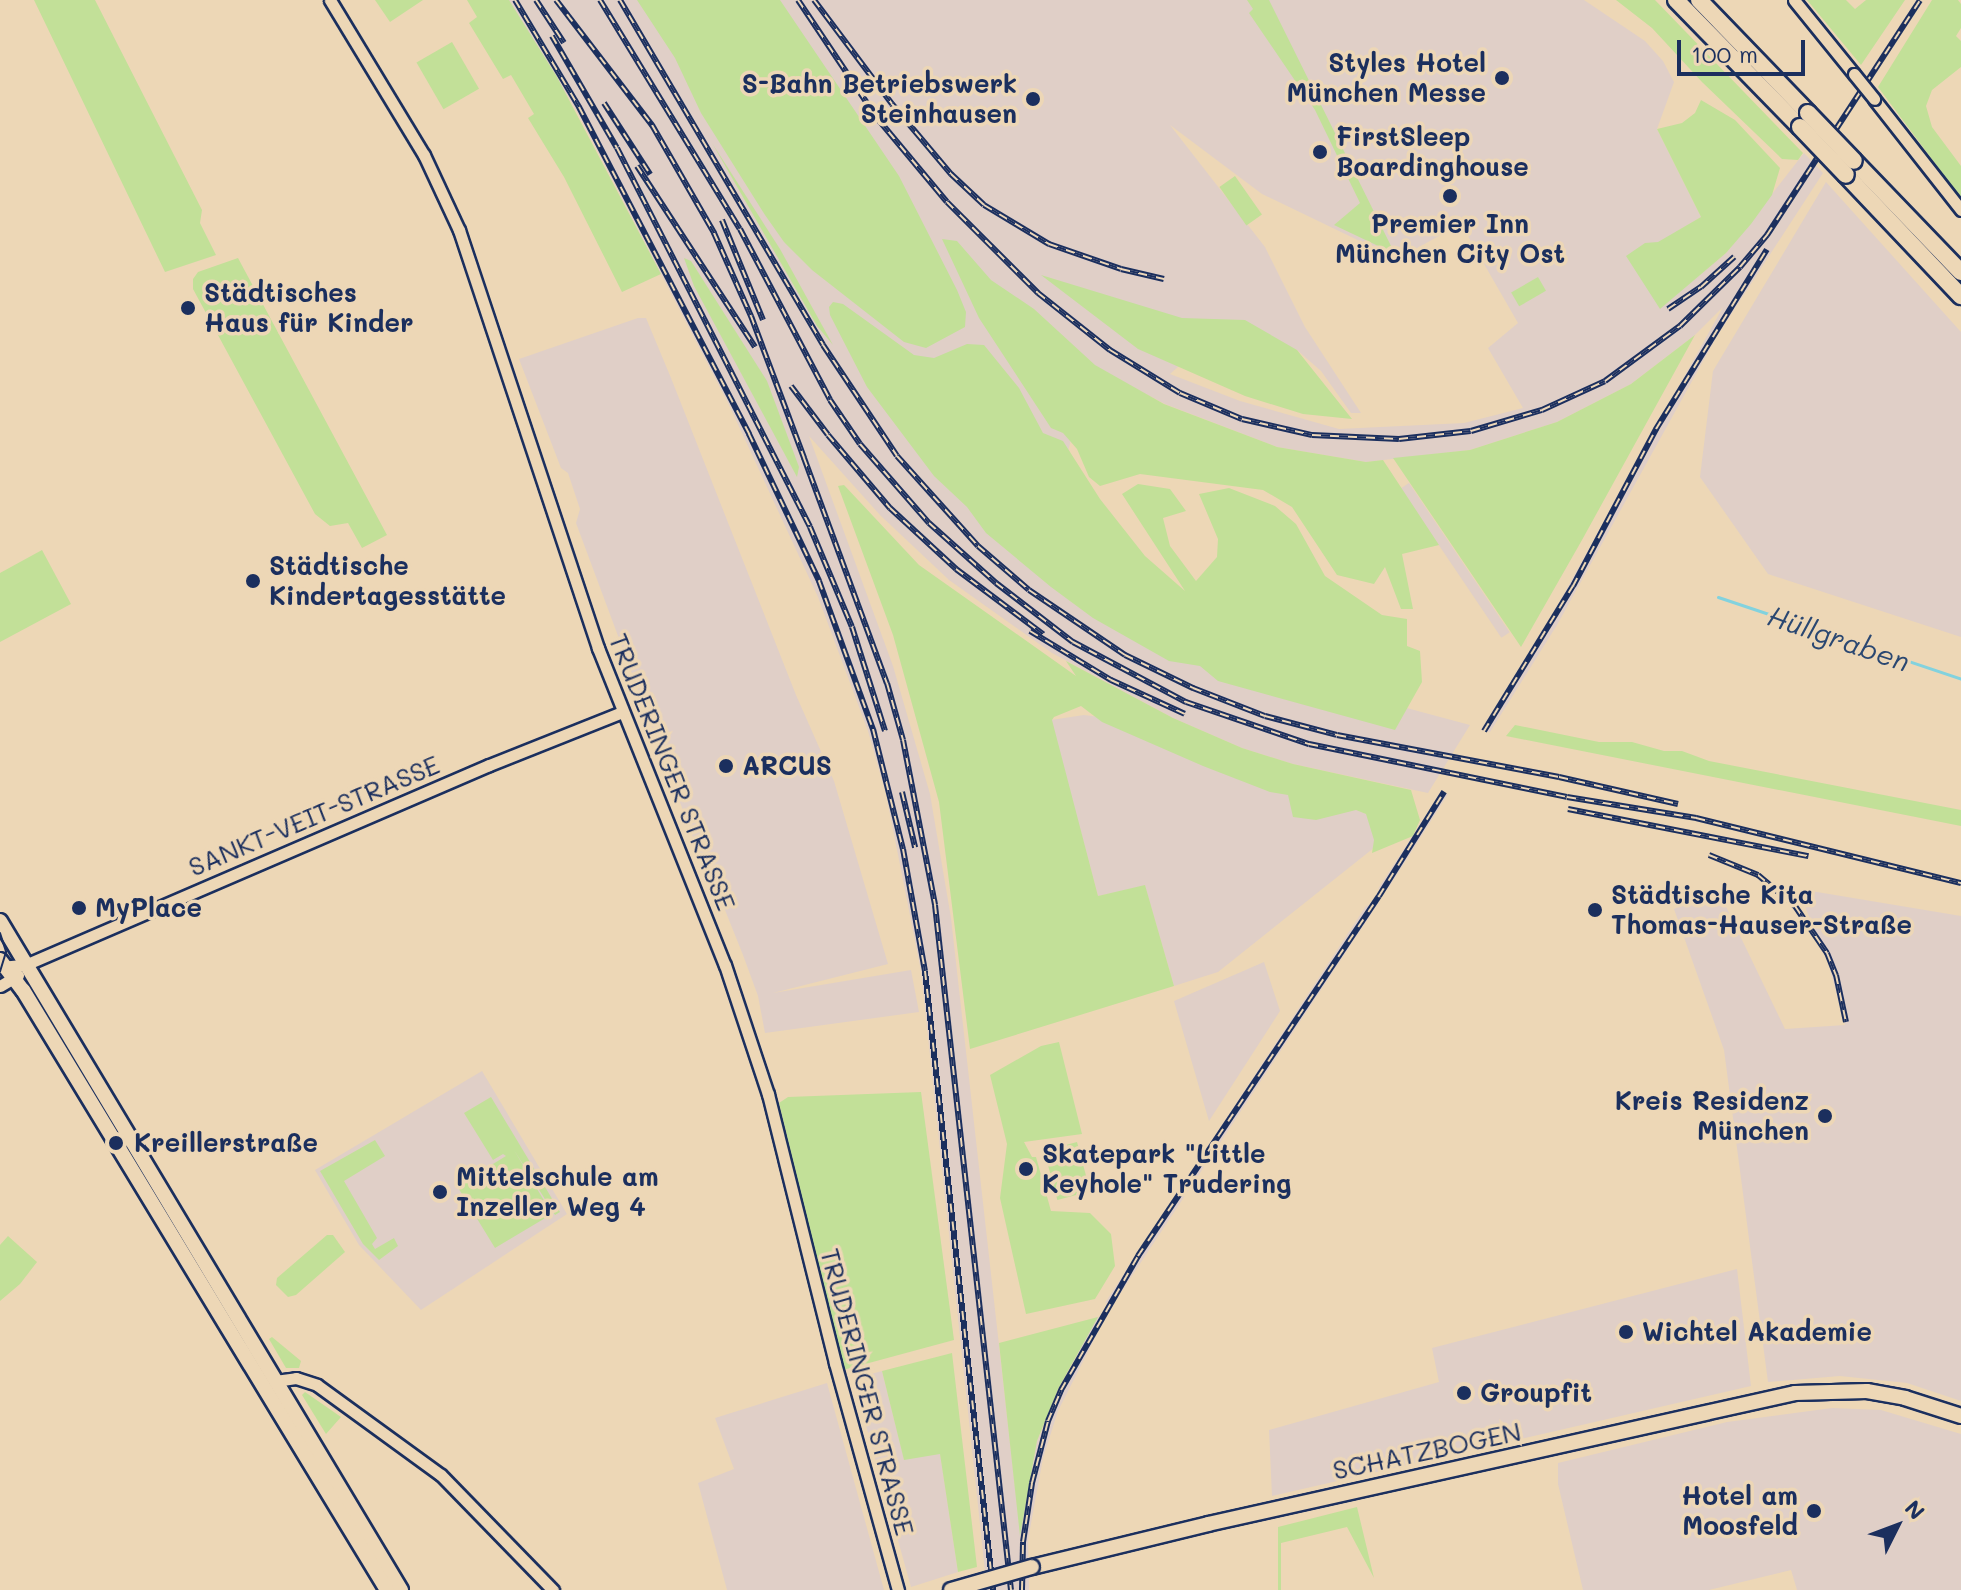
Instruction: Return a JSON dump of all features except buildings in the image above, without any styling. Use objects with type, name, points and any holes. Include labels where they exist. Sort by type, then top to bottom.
[{"type":"highway","points":[[1676,0],[1804,120]]},
{"type":"highway","points":[[1699,0],[1961,296]]},
{"type":"highway","points":[[1850,168],[1961,272]]},
{"type":"main road","points":[[0,921],[276,1392],[387,1590]]},
{"type":"main road","points":[[1,964],[14,979],[401,1590]]},
{"type":"main road","name":"SCHATZBOGEN","points":[[951,1590],[1194,1527],[1795,1393],[1867,1391],[1905,1398],[1961,1416]]},
{"type":"street","name":"TRUDERINGER STRASSE","points":[[330,0],[416,141],[459,230],[622,712],[725,965],[759,1063],[835,1363],[898,1590]]},
{"type":"street","points":[[1794,0],[1961,210]]},
{"type":"street","name":"SANKT-VEIT-STRASSE","points":[[1,964],[25,965],[485,767],[622,712]]},
{"type":"street","name":"SANKT-VEIT-STRASSE","points":[[0,986],[14,979],[25,965]]},
{"type":"street","points":[[276,1392],[303,1380],[322,1388],[441,1475],[553,1590]]},
{"type":"shaded area","points":[[509,0],[1584,0],[1645,41],[1663,61],[1674,82],[1657,129],[1701,217],[1658,243],[1660,308],[1726,253],[1804,153],[1823,173],[1717,336],[1557,625],[1490,732],[1481,730],[1544,630],[1723,307],[1695,335],[1631,384],[1557,422],[1470,450],[1366,462],[1277,447],[1146,394],[1140,399],[1088,370],[1066,460],[1163,584],[1332,688],[1470,725],[1428,793],[1293,764],[1242,748],[1173,718],[1052,653],[949,580],[880,515],[809,436],[893,666],[930,794],[951,918],[1020,1532],[1037,1441],[1086,1336],[1098,1317],[1107,1314],[1058,1411],[1043,1458],[1028,1540],[1029,1590],[987,1590],[921,971],[886,794],[868,731],[818,597],[728,403],[576,110]],"holes":[[[1170,125],[1262,194],[1397,259],[1461,224],[1518,323],[1488,348],[1523,408],[1464,423],[1339,429],[1240,401],[1170,374],[1230,320],[1297,350],[1321,371],[1351,413],[1361,413],[1305,327],[1265,247]]]},
{"type":"shaded area","points":[[1826,182],[1961,332],[1961,637],[1768,574],[1700,477],[1713,371]]},
{"type":"shaded area","points":[[638,318],[646,318],[796,695],[834,781],[888,964],[773,993],[911,970],[919,1012],[765,1033],[758,996],[743,955],[711,875],[707,875],[576,523],[580,509],[568,473],[561,468],[519,359]]},
{"type":"shaded area","points":[[1409,483],[1510,632],[1501,638],[1401,489]]},
{"type":"shaded area","points":[[1084,715],[1108,718],[1367,814],[1373,821],[1375,847],[1218,972],[1174,986],[1145,886],[1098,896],[1051,720]]},
{"type":"shaded area","points":[[1440,794],[1448,794],[1389,887],[1378,889]]},
{"type":"shaded area","points":[[1717,888],[1785,1029],[1845,1025],[1828,962],[1803,902],[1805,890],[1961,916],[1961,1401],[1907,1383],[1840,1376],[1768,1382],[1724,1050],[1674,909]]},
{"type":"shaded area","points":[[1379,902],[1116,1300],[1105,1303],[1366,906]]},
{"type":"shaded area","points":[[1264,962],[1280,1011],[1209,1121],[1174,1001]]},
{"type":"shaded area","name":"Mittelschule am Inzeller Weg 4","points":[[482,1071],[567,1214],[421,1310],[359,1245],[315,1170]]},
{"type":"shaded area","points":[[1737,1269],[1751,1386],[1272,1496],[1269,1430],[1439,1382],[1432,1348]]},
{"type":"shaded area","points":[[882,1371],[904,1459],[940,1453],[958,1572],[911,1587],[853,1379]]},
{"type":"shaded area","points":[[827,1383],[884,1590],[727,1590],[698,1483],[734,1469],[715,1418]]},
{"type":"shaded area","points":[[1832,1408],[1881,1410],[1961,1434],[1961,1590],[1797,1590],[1791,1570],[1709,1590],[1583,1590],[1558,1484],[1558,1463],[1727,1422]]},
{"type":"green space","points":[[34,0],[95,0],[202,210],[200,223],[216,255],[165,272]]},
{"type":"green space","points":[[375,0],[423,0],[390,22]]},
{"type":"green space","points":[[467,0],[509,0],[557,77],[661,274],[622,292],[564,177],[528,118],[534,114],[511,75],[503,79],[469,23],[477,17]]},
{"type":"green space","points":[[637,0],[780,0],[899,176],[957,290],[966,312],[965,327],[926,348],[904,342],[812,270],[784,242],[765,215],[701,113],[675,58]]},
{"type":"green space","points":[[1247,0],[1269,0],[1395,254],[1334,225],[1360,203],[1315,110],[1249,13],[1253,9]]},
{"type":"green space","points":[[1616,0],[1655,0],[1803,153],[1798,160],[1782,159],[1702,82],[1652,28]]},
{"type":"green space","points":[[1807,0],[1846,0],[1855,9],[1866,0],[1905,0],[1861,65]]},
{"type":"green space","points":[[1932,0],[1958,0],[1961,4],[1961,28],[1956,36],[1961,41],[1961,67],[1932,90],[1926,106],[1932,127],[1961,166],[1961,198],[1878,87]]},
{"type":"green space","points":[[452,42],[479,89],[443,109],[416,62]]},
{"type":"green space","points":[[1701,100],[1735,120],[1780,168],[1772,195],[1751,224],[1726,253],[1660,309],[1626,256],[1645,243],[1658,242],[1701,217],[1657,129],[1682,123],[1695,113]]},
{"type":"green space","points":[[712,143],[780,249],[833,345],[817,326]]},
{"type":"green space","points":[[1235,176],[1262,215],[1246,225],[1219,187]]},
{"type":"green space","points":[[942,239],[957,241],[991,280],[1034,309],[1095,365],[1164,404],[1277,447],[1366,462],[1383,460],[1439,545],[1402,554],[1413,609],[1401,609],[1385,567],[1374,584],[1337,575],[1292,507],[1263,490],[1140,474],[1100,486],[1089,477],[1077,449],[1063,433],[1051,428],[979,318]]},
{"type":"green space","points":[[238,258],[387,535],[362,548],[348,523],[330,526],[315,514],[193,289],[193,279],[198,272]]},
{"type":"green space","points":[[684,258],[691,261],[767,381],[799,467],[797,477],[694,286]]},
{"type":"green space","points":[[1041,275],[1182,318],[1245,320],[1297,350],[1352,419],[1303,414],[1245,396],[1138,349]]},
{"type":"green space","points":[[1538,277],[1546,291],[1519,306],[1511,292]]},
{"type":"green space","points":[[833,302],[843,304],[914,355],[934,358],[967,344],[984,345],[1019,388],[1043,433],[1063,441],[1100,499],[1145,556],[1185,591],[1122,494],[1138,484],[1170,489],[1186,511],[1163,518],[1170,546],[1196,581],[1217,557],[1218,539],[1199,494],[1229,488],[1275,506],[1296,524],[1325,576],[1382,615],[1407,619],[1407,646],[1420,651],[1422,682],[1395,730],[1218,681],[1200,666],[1169,661],[1093,618],[1051,587],[986,533],[967,507],[934,476],[867,387],[830,315],[829,307]]},
{"type":"green space","points":[[1695,335],[1521,647],[1393,458],[1470,450],[1557,422],[1631,384]]},
{"type":"green space","points":[[844,485],[919,565],[1076,676],[1066,661],[1173,718],[1242,748],[1293,764],[1411,790],[1420,820],[1413,836],[1372,853],[1374,840],[1366,814],[1356,810],[1316,820],[1293,817],[1288,795],[1270,792],[1203,766],[1102,722],[1081,706],[1054,717],[1052,720],[1098,896],[1145,885],[1174,986],[970,1049],[939,802],[893,635],[838,486]]},
{"type":"green space","points":[[42,550],[71,604],[0,642],[0,573]]},
{"type":"green space","points":[[1515,725],[1599,742],[1632,742],[1664,751],[1682,751],[1709,761],[1961,810],[1961,826],[1506,736]]},
{"type":"green space","points":[[1059,1042],[1082,1134],[1024,1142],[1032,1157],[1036,1157],[1051,1211],[1090,1213],[1111,1234],[1115,1266],[1095,1299],[1026,1314],[1000,1198],[1007,1144],[990,1075],[1041,1046]]},
{"type":"green space","points":[[921,1092],[954,1340],[843,1370],[779,1103],[788,1097]]},
{"type":"green space","points":[[491,1097],[560,1212],[555,1215],[514,1150],[552,1214],[495,1248],[457,1186],[506,1156],[503,1154],[493,1160],[464,1113]]},
{"type":"green space","points":[[375,1140],[385,1156],[344,1181],[377,1238],[372,1244],[375,1249],[394,1238],[398,1246],[379,1260],[363,1244],[320,1171]]},
{"type":"green space","points":[[1077,1142],[1090,1191],[1057,1200],[1044,1151]]},
{"type":"green space","points":[[327,1235],[333,1235],[345,1252],[296,1295],[288,1297],[276,1285],[277,1278]]},
{"type":"green space","points":[[8,1236],[37,1262],[20,1284],[0,1301],[0,1245]]},
{"type":"green space","points":[[1098,1317],[1058,1389],[1037,1441],[1020,1536],[999,1343]]},
{"type":"green space","points":[[272,1337],[301,1361],[299,1368],[286,1368],[269,1339]]},
{"type":"green space","points":[[952,1353],[977,1567],[958,1572],[940,1454],[904,1460],[882,1371]]},
{"type":"green space","points":[[305,1392],[341,1417],[326,1434],[302,1395]]},
{"type":"green space","points":[[1357,1507],[1374,1578],[1347,1527],[1281,1543],[1281,1590],[1278,1590],[1278,1527]]},
{"type":"waterway","name":"Hüllgraben","points":[[1718,597],[1961,679]]},
{"type":"tram line","points":[[0,933],[6,952],[0,972]]},
{"type":"railway","points":[[515,0],[579,107],[749,434],[819,581],[873,729],[903,849],[925,971],[993,1590]]},
{"type":"railway","points":[[536,0],[564,43]]},
{"type":"railway","points":[[556,0],[652,125],[714,233],[751,316],[887,683],[903,740],[935,905],[1011,1590]]},
{"type":"railway","points":[[600,0],[740,229],[830,400],[860,444],[929,523],[996,583],[1073,642],[1186,702],[1309,744],[1567,797],[1696,818],[1961,883]]},
{"type":"railway","points":[[620,0],[823,345],[897,456],[978,546],[1029,590],[1125,655],[1193,688],[1265,716],[1337,735],[1559,777],[1678,804]]},
{"type":"railway","points":[[798,0],[877,118],[947,202],[1038,293],[1110,350],[1180,393],[1242,419],[1312,435],[1399,439],[1471,431],[1542,410],[1605,381],[1680,326],[1740,267],[1767,235],[1920,0]]},
{"type":"railway","points":[[814,0],[892,104],[951,174],[984,205],[1049,244],[1121,269],[1164,279]]},
{"type":"railway","points":[[552,36],[617,148],[810,527],[852,627],[885,731]]},
{"type":"railway","points":[[604,103],[650,174]]},
{"type":"railway","points":[[637,166],[755,347]]},
{"type":"railway","points":[[722,220],[763,320]]},
{"type":"railway","points":[[1484,731],[1573,586],[1656,429],[1767,249]]},
{"type":"railway","points":[[1668,309],[1701,287],[1734,257]]},
{"type":"railway","points":[[791,386],[890,508],[956,569],[1043,634]]},
{"type":"railway","points":[[1030,631],[1111,680],[1185,714]]},
{"type":"railway","points":[[902,792],[915,847]]},
{"type":"railway","points":[[1022,1590],[1023,1542],[1032,1483],[1048,1421],[1061,1390],[1138,1256],[1379,896],[1444,792]]},
{"type":"railway","points":[[1568,809],[1808,856]]},
{"type":"railway","points":[[1709,855],[1758,875],[1795,906],[1827,953],[1836,975],[1846,1022]]},
{"type":"place","name":"Styles Hotel München Messe","points":[[1502,78]]},
{"type":"place","name":"S-Bahn Betriebswerk Steinhausen","points":[[1033,99]]},
{"type":"place","name":"FirstSleep Boardinghouse","points":[[1320,152]]},
{"type":"place","name":"Premier Inn München City Ost","points":[[1450,196]]},
{"type":"place","name":"Städtisches Haus für Kinder","points":[[188,308]]},
{"type":"place","name":"Städtische Kindertagesstätte","points":[[253,581]]},
{"type":"place","name":"ARCUS","points":[[726,766]]},
{"type":"place","name":"MyPlace","points":[[79,908]]},
{"type":"place","name":"Städtische Kita Thomas-Hauser-Straße","points":[[1595,910]]},
{"type":"place","name":"Kreis Residenz München","points":[[1825,1116]]},
{"type":"place","name":"Kreillerstraße","points":[[116,1143]]},
{"type":"place","name":"Skatepark \"Little Keyhole\" Trudering","points":[[1026,1169]]},
{"type":"place","name":"Mittelschule am Inzeller Weg 4","points":[[440,1192]]},
{"type":"place","name":"Wichtel Akademie","points":[[1626,1332]]},
{"type":"place","name":"Groupfit","points":[[1464,1393]]},
{"type":"place","name":"Hotel am Moosfeld","points":[[1814,1511]]}]
